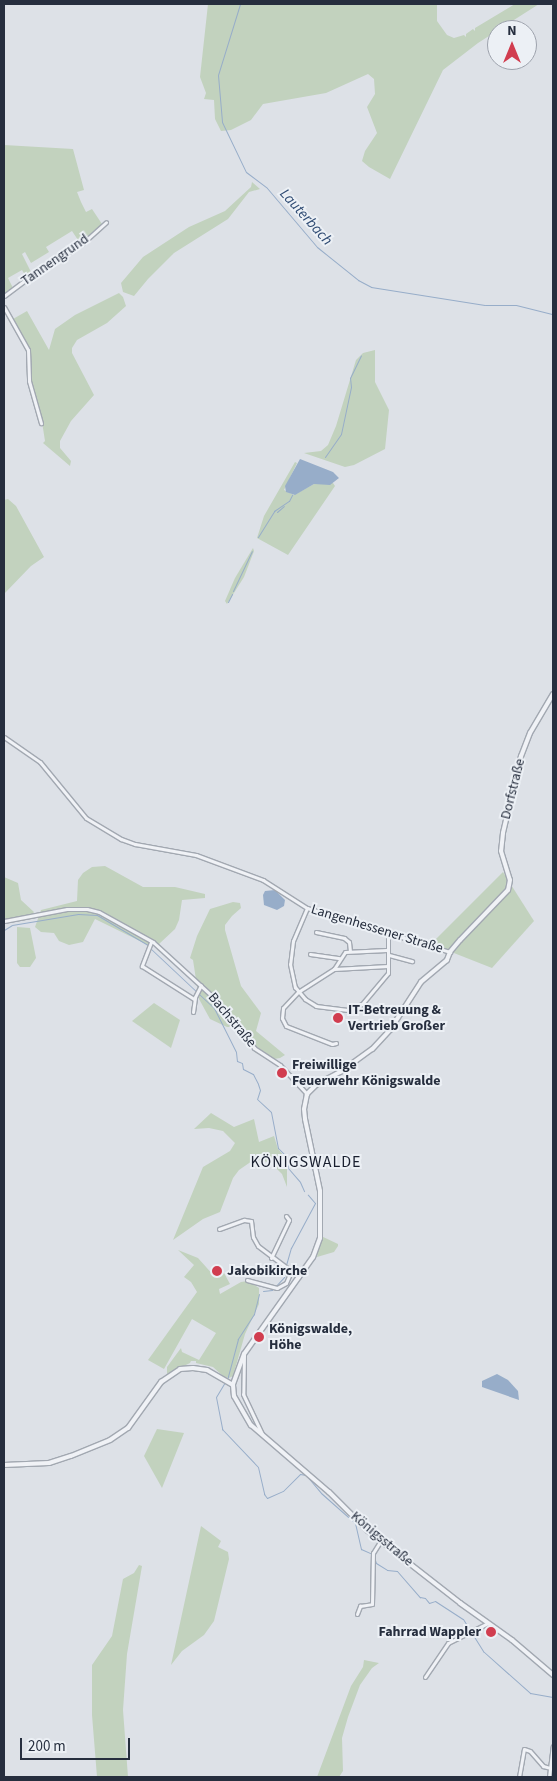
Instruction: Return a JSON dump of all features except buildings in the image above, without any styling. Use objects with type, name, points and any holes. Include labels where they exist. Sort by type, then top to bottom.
[{"type":"street","name":"Tannengrund","points":[[4,296],[36,272],[83,242],[106,222]]},
{"type":"street","points":[[4,307],[27,348],[29,381],[41,423]]},
{"type":"street","name":"Dorfstraße","points":[[450,952],[508,890],[510,880],[501,851],[503,833],[521,756],[530,733],[553,694]]},
{"type":"street","name":"Langenhessener Straße","points":[[4,738],[36,759],[81,813],[108,833],[135,844],[196,855],[258,878],[307,908],[450,952]]},
{"type":"street","points":[[307,908],[296,931],[290,952],[292,978],[298,992],[316,1006],[342,1010],[355,1009],[388,974],[388,934]]},
{"type":"street","name":"Bachstraße","points":[[4,921],[67,910],[87,909],[99,912],[151,943],[201,985],[254,1048],[280,1065],[306,1094]]},
{"type":"street","points":[[316,932],[344,938],[349,942],[350,950]]},
{"type":"street","name":"Bachstraße","points":[[151,943],[142,966],[194,999]]},
{"type":"street","points":[[336,1043],[332,1044],[285,1025],[281,1016],[283,1008],[298,992],[334,969],[340,958],[350,950],[387,950]]},
{"type":"street","points":[[4,1465],[49,1463],[110,1440],[128,1428],[161,1382],[180,1370],[193,1368],[207,1370],[233,1384],[244,1354],[315,1254],[322,1223],[318,1174],[305,1120],[306,1094],[316,1085],[340,1072],[372,1050],[390,1030],[421,982],[448,960],[450,952]]},
{"type":"street","points":[[310,954],[340,958]]},
{"type":"street","points":[[389,955],[412,961]]},
{"type":"street","points":[[334,969],[388,966]]},
{"type":"street","name":"Bachstraße","points":[[193,1012],[194,999],[201,985]]},
{"type":"street","points":[[271,1258],[289,1220],[286,1216]]},
{"type":"street","points":[[219,1229],[244,1220],[251,1221],[255,1242],[271,1258],[299,1276]]},
{"type":"street","points":[[247,1280],[273,1288],[283,1286],[292,1272]]},
{"type":"street","points":[[244,1354],[244,1394],[262,1434]]},
{"type":"street","name":"Königsstraße","points":[[233,1384],[234,1396],[251,1424],[381,1540],[553,1675]]},
{"type":"street","points":[[357,1614],[360,1606],[372,1604],[372,1555],[381,1540]]},
{"type":"street","points":[[425,1677],[448,1643],[488,1623]]},
{"type":"street","points":[[550,1777],[553,1746]]},
{"type":"street","points":[[519,1777],[524,1749],[530,1751],[543,1766],[550,1768]]},
{"type":"green space","points":[[208,4],[437,4],[437,21],[447,35],[454,38],[464,35],[466,37],[466,34],[473,29],[475,31],[475,28],[487,21],[487,37],[443,70],[390,179],[362,161],[365,151],[377,133],[367,107],[375,94],[374,79],[368,74],[326,93],[263,104],[251,120],[231,130],[221,131],[215,119],[214,100],[204,99],[206,93],[200,77]]},
{"type":"green space","points":[[515,4],[539,4],[514,20],[488,20]]},
{"type":"green space","points":[[4,145],[73,149],[84,190],[77,192],[86,212],[92,209],[102,224],[80,243],[72,231],[46,247],[49,252],[31,263],[25,252],[22,254],[31,272],[25,275],[22,270],[8,278],[13,288],[4,294]]},
{"type":"green space","points":[[252,182],[260,189],[249,192],[228,219],[174,253],[134,296],[123,292],[121,283],[143,257],[189,227],[225,211],[251,187]]},
{"type":"green space","points":[[119,293],[123,297],[126,306],[107,323],[77,340],[72,348],[72,353],[94,395],[71,421],[60,441],[60,448],[71,461],[70,466],[43,443],[45,441],[42,422],[30,377],[28,348],[13,319],[27,311],[49,350],[55,329],[75,315]]},
{"type":"green space","points":[[375,350],[375,382],[389,410],[385,449],[354,465],[345,467],[304,453],[321,451],[328,445],[336,426],[356,360],[363,353]]},
{"type":"green space","points":[[295,462],[297,463],[284,490],[294,495],[314,484],[333,483],[335,486],[288,555],[257,538],[264,516]]},
{"type":"green space","points":[[8,499],[16,506],[44,557],[31,566],[4,594],[4,500]]},
{"type":"green space","points":[[253,548],[254,551],[244,577],[227,604],[225,601],[235,578]]},
{"type":"green space","points":[[105,866],[143,887],[175,887],[205,894],[205,898],[182,900],[179,920],[175,929],[159,944],[148,945],[95,919],[83,942],[69,945],[59,941],[54,933],[41,932],[35,927],[41,910],[77,901],[78,880],[83,873],[92,867]]},
{"type":"green space","points":[[503,872],[534,921],[492,968],[431,944]]},
{"type":"green space","points":[[4,877],[18,883],[21,900],[34,912],[30,917],[4,921]]},
{"type":"green space","points":[[233,902],[240,903],[241,908],[225,925],[225,930],[241,986],[261,1013],[256,1031],[285,1055],[280,1058],[274,1059],[256,1053],[234,1027],[227,1027],[210,1019],[199,999],[193,960],[190,958],[197,936],[210,909]]},
{"type":"green space","points":[[17,927],[30,928],[36,958],[30,967],[20,967],[17,963]]},
{"type":"green space","points":[[154,1003],[180,1020],[171,1048],[132,1021]]},
{"type":"green space","points":[[211,1113],[234,1127],[254,1119],[259,1142],[274,1136],[278,1149],[287,1159],[287,1187],[282,1174],[272,1164],[262,1160],[252,1161],[239,1170],[233,1178],[220,1212],[203,1219],[173,1240],[203,1167],[230,1151],[235,1143],[223,1131],[209,1128],[194,1129]]},
{"type":"green space","points":[[321,1236],[338,1244],[338,1246],[334,1252],[317,1257]]},
{"type":"green space","points":[[178,1250],[198,1258],[215,1277],[224,1273],[230,1284],[219,1289],[220,1294],[241,1282],[248,1281],[259,1288],[259,1304],[245,1334],[233,1376],[229,1378],[224,1377],[213,1367],[196,1363],[196,1361],[191,1361],[167,1374],[167,1367],[181,1348],[182,1352],[199,1360],[216,1333],[192,1319],[164,1369],[148,1360],[197,1292],[191,1282],[184,1277],[194,1265]]},
{"type":"green space","points":[[157,1429],[184,1433],[162,1488],[144,1456]]},
{"type":"green space","points":[[201,1526],[221,1541],[218,1547],[228,1552],[229,1559],[214,1621],[204,1635],[182,1651],[171,1665]]},
{"type":"green space","points":[[139,1565],[142,1566],[127,1654],[123,1710],[128,1777],[97,1777],[92,1715],[92,1665],[112,1636],[123,1579],[134,1573]]},
{"type":"green space","points":[[364,1660],[379,1663],[372,1668],[360,1685],[348,1717],[342,1738],[343,1771],[339,1777],[317,1777],[351,1686],[363,1667]]},
{"type":"water","points":[[300,459],[333,472],[339,478],[330,485],[314,484],[295,495],[286,492],[285,486]]},
{"type":"water","points":[[275,890],[285,900],[284,906],[277,910],[264,905],[263,895],[265,891]]},
{"type":"water","points":[[497,1374],[508,1380],[518,1391],[519,1400],[482,1387],[482,1381]]},
{"type":"waterway","name":"Lauterbach","points":[[240,4],[218,75],[222,122],[246,172],[267,188],[317,247],[358,280],[371,287],[485,305],[516,305],[553,314]]},
{"type":"waterway","points":[[325,457],[341,434],[351,387],[350,378],[361,355]]},
{"type":"waterway","points":[[258,537],[274,511],[289,501],[292,495]]},
{"type":"waterway","points":[[277,512],[284,506]]},
{"type":"waterway","points":[[233,591],[252,551]]},
{"type":"waterway","points":[[228,602],[232,594]]},
{"type":"waterway","points":[[4,930],[12,925],[78,914],[97,915],[148,945]]},
{"type":"waterway","points":[[150,948],[214,1008],[236,1052],[237,1061],[242,1063],[243,1069],[253,1074],[258,1084],[260,1090],[257,1099],[271,1112],[278,1148],[288,1158],[288,1168],[300,1182],[304,1191]]},
{"type":"waterway","points":[[286,1265],[291,1248],[315,1203],[308,1195]]},
{"type":"waterway","points":[[263,1291],[272,1290],[284,1277],[285,1270]]},
{"type":"waterway","points":[[259,1294],[254,1314],[238,1339],[228,1377],[216,1397],[222,1429],[258,1467],[264,1494],[267,1498],[283,1491],[300,1474],[306,1475],[321,1493],[355,1523],[361,1549],[372,1554]]},
{"type":"waterway","points":[[374,1557],[376,1563],[387,1570],[397,1571],[420,1597],[425,1598],[429,1603],[435,1601],[463,1619],[484,1652],[530,1693],[553,1697]]},
{"type":"place","name":"IT-Betreuung & Vertrieb Großer","points":[[338,1018]]},
{"type":"place","name":"Freiwillige Feuerwehr Königswalde","points":[[282,1073]]},
{"type":"place","name":"Jakobikirche","points":[[217,1271]]},
{"type":"place","name":"Königswalde, Höhe","points":[[259,1337]]},
{"type":"place","name":"Fahrrad Wappler","points":[[491,1632]]},
{"type":"district","name":"KÖNIGSWALDE","points":[[306,1162]]}]
